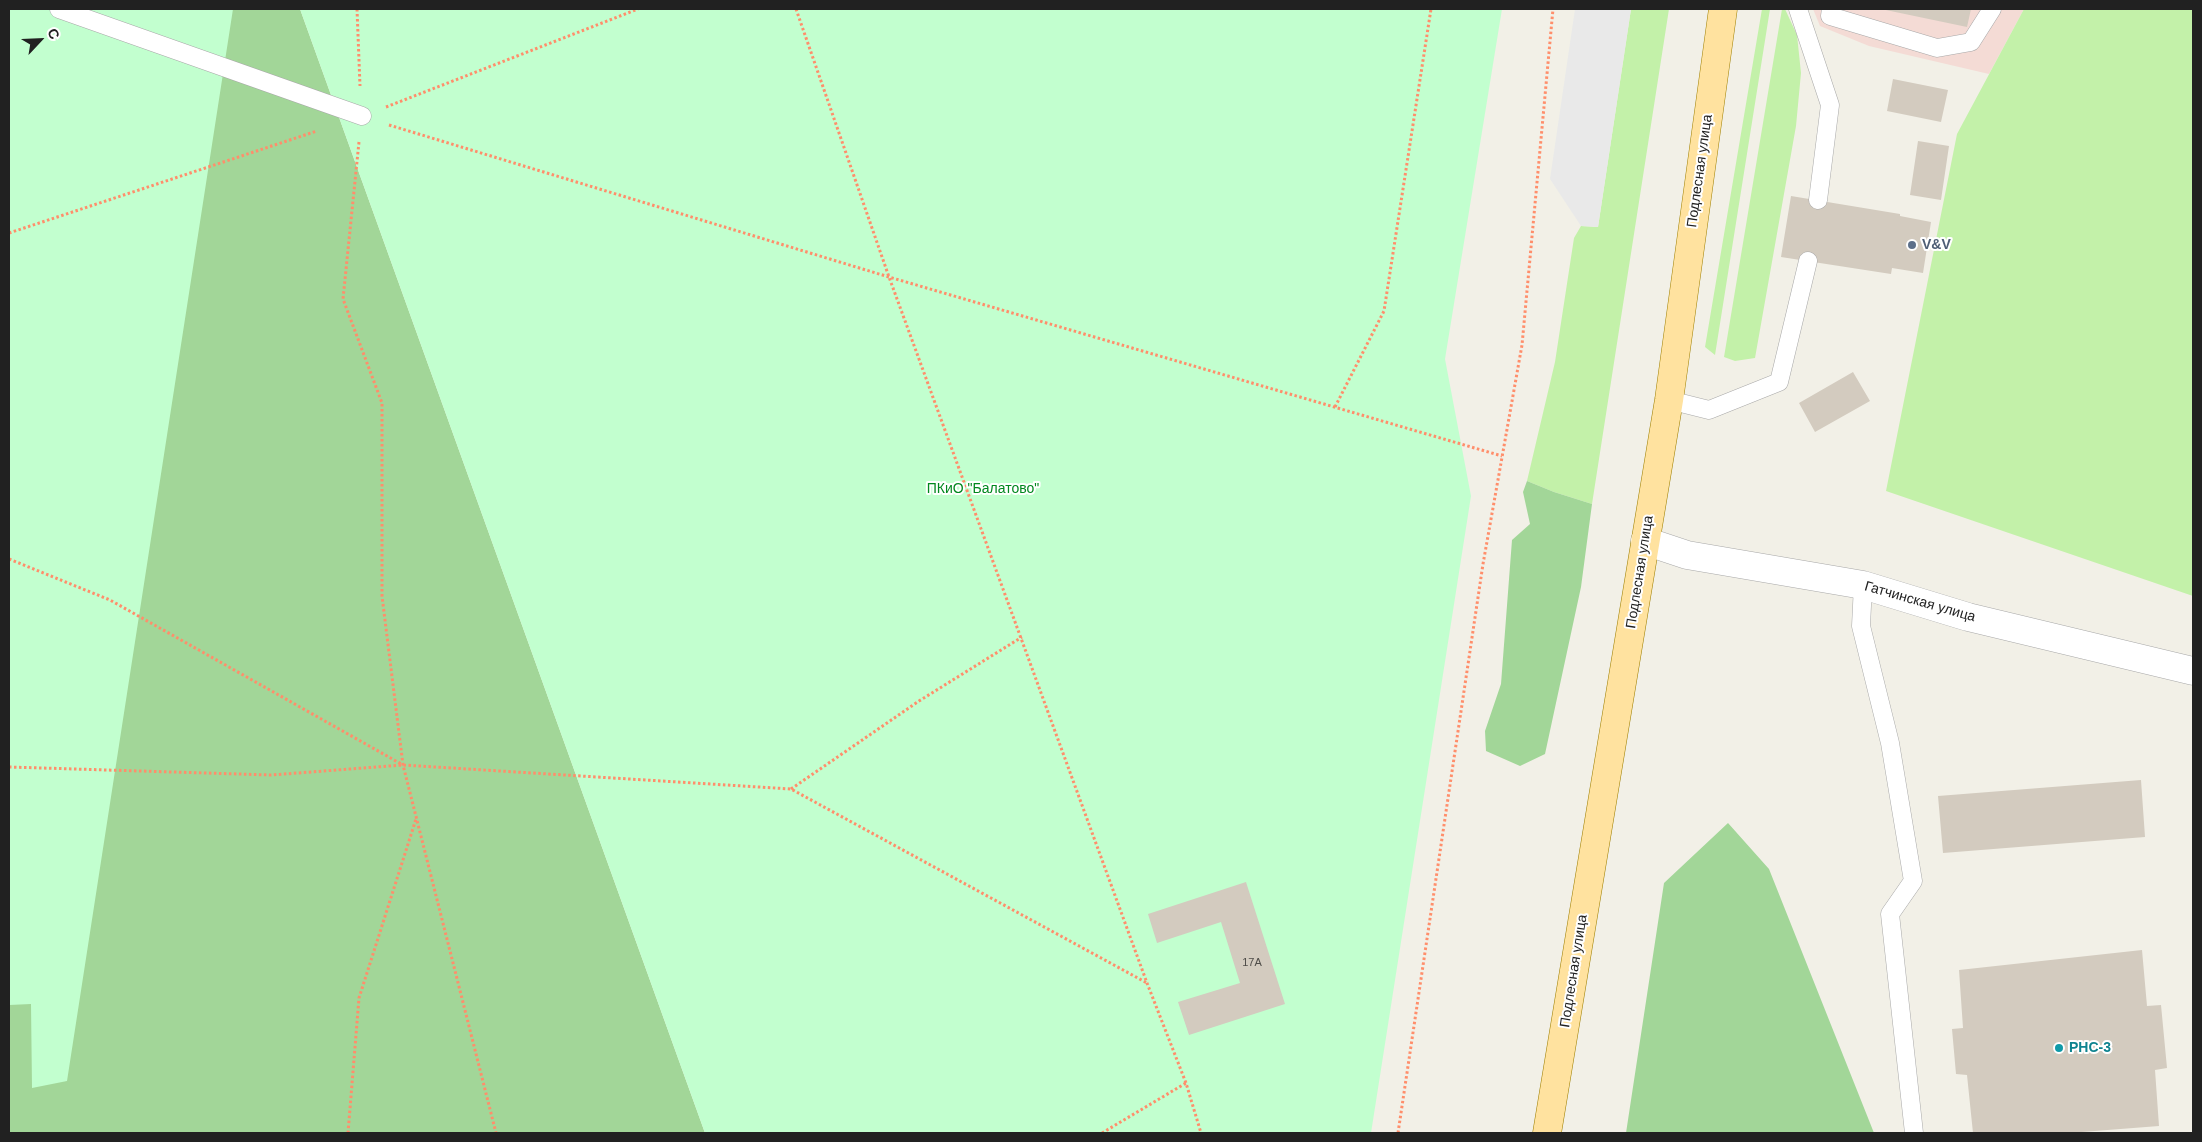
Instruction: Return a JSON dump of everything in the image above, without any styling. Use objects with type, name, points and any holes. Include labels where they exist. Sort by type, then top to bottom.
[{"type":"main road","name":"Подлесная улица","points":[[1547,1133],[1669,400],[1723,9]]},
{"type":"street","name":"Гатчинская улица","points":[[1645,541],[1687,556],[1863,586],[1968,617],[2193,671]]},
{"type":"lane","points":[[59,9],[362,116]]},
{"type":"lane","points":[[1798,9],[1830,105],[1818,200]]},
{"type":"lane","points":[[1831,9],[1830,16],[1937,48],[1971,42],[1992,9]]},
{"type":"lane","points":[[1669,400],[1709,410],[1779,382],[1808,261]]},
{"type":"lane","points":[[1863,586],[1861,626],[1890,743],[1913,881],[1890,914],[1914,1133]]},
{"type":"path","points":[[356,9],[362,116],[343,298],[382,403],[382,596],[403,765],[496,1133]]},
{"type":"path","points":[[9,233],[362,116],[638,9]]},
{"type":"path","points":[[796,9],[889,277],[1147,983],[1186,1083],[1201,1133]]},
{"type":"path","points":[[1335,407],[1384,311],[1431,9]]},
{"type":"path","points":[[1398,1133],[1483,564],[1522,345],[1554,9]]},
{"type":"path","points":[[362,116],[889,277],[1502,456]]},
{"type":"path","points":[[9,560],[110,600],[403,765]]},
{"type":"path","points":[[791,789],[919,701],[1022,637]]},
{"type":"path","points":[[9,767],[271,775],[403,765],[791,789],[1147,983]]},
{"type":"path","points":[[348,1133],[359,998],[417,818]]},
{"type":"path","points":[[1102,1133],[1186,1083]]},
{"type":"shaded area","points":[[1575,9],[1631,9],[1598,227],[1581,226],[1550,179]]},
{"type":"shaded area","points":[[1813,9],[2024,9],[1989,74],[1869,46],[1820,26]]},
{"type":"green space","points":[[9,9],[300,9],[705,1133],[9,1133]]},
{"type":"green space","points":[[9,9],[233,9],[67,1081],[32,1088],[31,1004],[9,1005]]},
{"type":"green space","name":"ПКиО \"Балатово\"","points":[[300,9],[1502,9],[1445,359],[1471,496],[1371,1133],[705,1133]]},
{"type":"green space","points":[[1631,9],[1669,9],[1592,504],[1527,481],[1555,362],[1574,238],[1581,226],[1598,227]]},
{"type":"green space","points":[[1762,9],[1770,9],[1715,355],[1705,347]]},
{"type":"green space","points":[[1782,9],[1785,9],[1797,35],[1801,73],[1796,126],[1755,358],[1735,361],[1724,357]]},
{"type":"green space","points":[[2024,9],[2193,9],[2193,596],[1886,491],[1957,134]]},
{"type":"green space","points":[[1527,481],[1592,504],[1581,587],[1545,754],[1520,766],[1486,751],[1485,731],[1501,684],[1512,540],[1530,524],[1523,492]]},
{"type":"green space","points":[[1728,823],[1769,869],[1874,1133],[1626,1133],[1664,883]]},
{"type":"building","points":[[1881,9],[1971,9],[1967,27]]},
{"type":"building","points":[[1893,79],[1948,90],[1941,122],[1887,111]]},
{"type":"building","points":[[1918,141],[1949,146],[1941,200],[1910,195]]},
{"type":"building","points":[[1791,196],[1900,214],[1900,216],[1931,222],[1923,273],[1892,268],[1891,274],[1781,257]]},
{"type":"building","points":[[1853,372],[1870,401],[1815,432],[1799,403]]},
{"type":"building","points":[[2141,780],[2145,837],[1943,853],[1938,796]]},
{"type":"building","points":[[1246,882],[1285,1004],[1189,1035],[1178,1002],[1240,983],[1221,922],[1157,943],[1148,914]]},
{"type":"building","name":"РНС-3","points":[[2142,950],[2147,1006],[2161,1005],[2167,1068],[2155,1070],[2159,1126],[2069,1133],[1973,1133],[1967,1075],[1956,1074],[1952,1029],[1963,1028],[1959,970]]},
{"type":"place","name":"V&V","points":[[1912,245]]},
{"type":"place","name":"РНС-3","points":[[2059,1048]]}]
